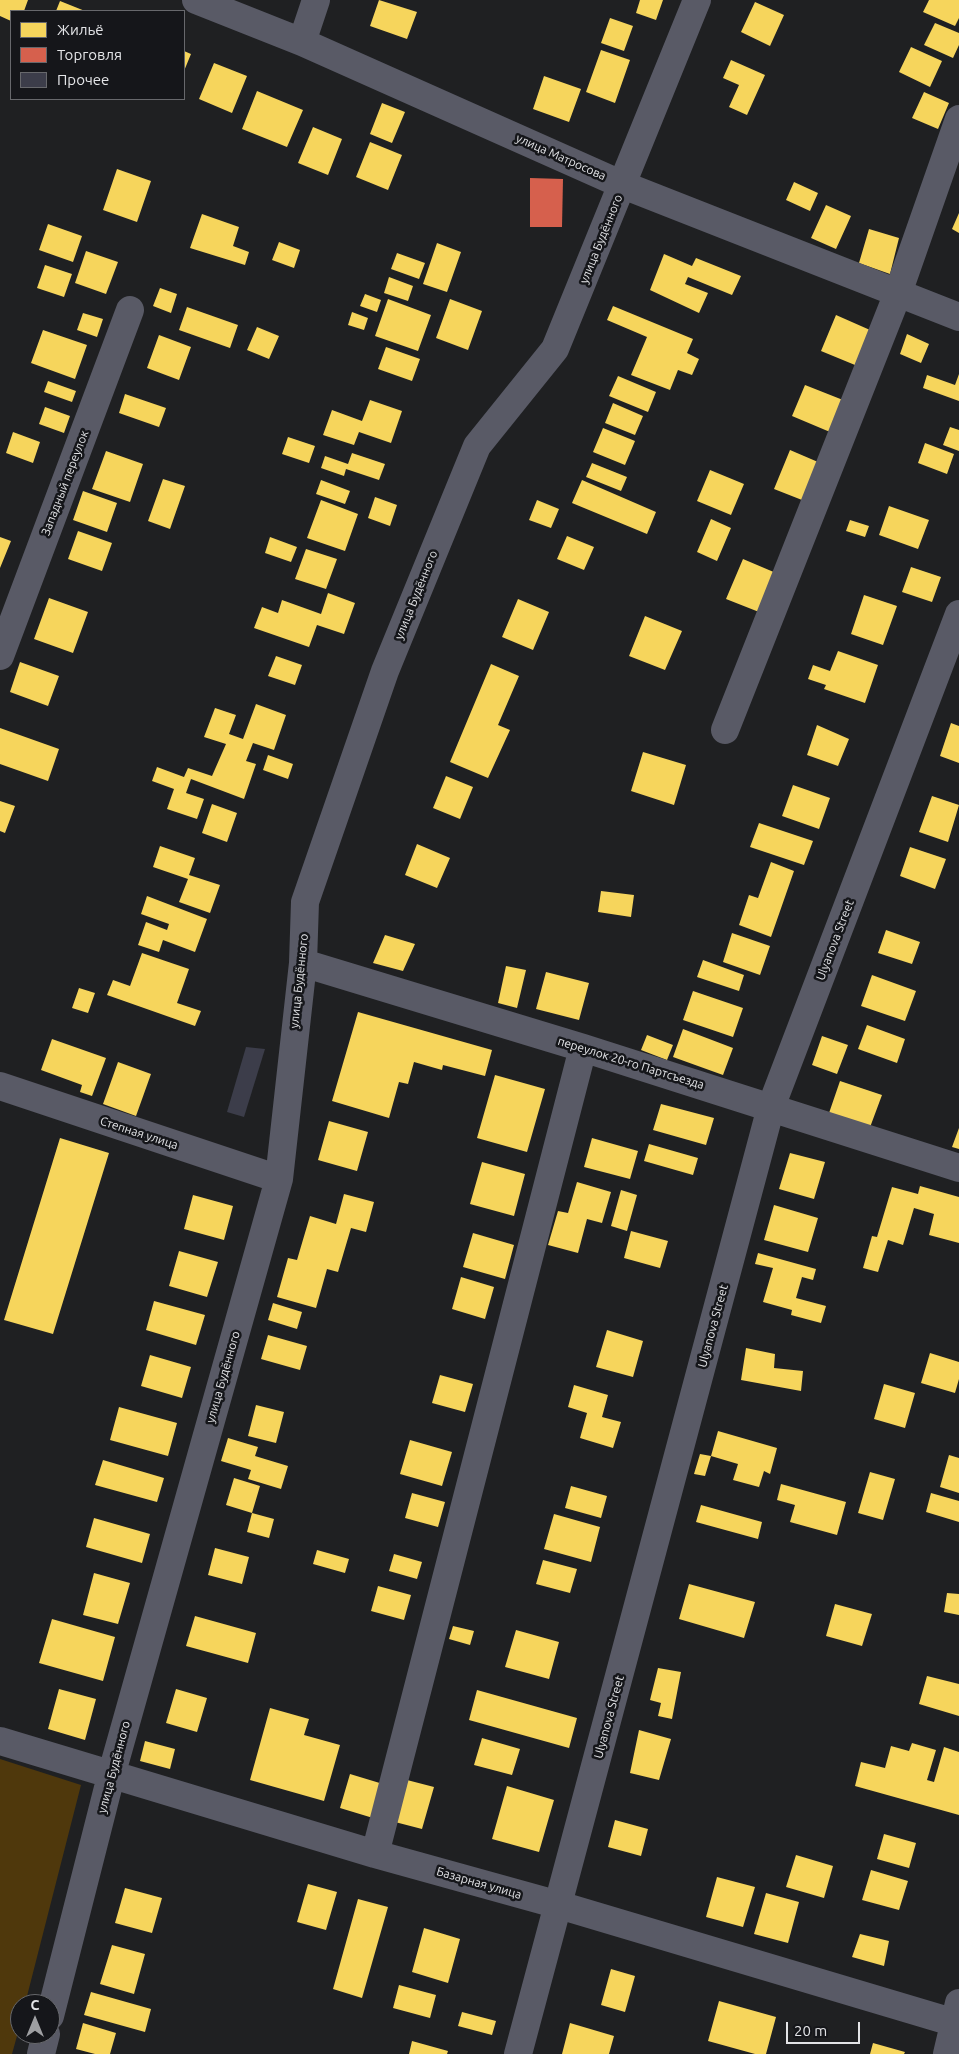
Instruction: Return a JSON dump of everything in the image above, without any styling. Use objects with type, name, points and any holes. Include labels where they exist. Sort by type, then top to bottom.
[{"type":"street","name":"улица Матросова","points":[[196,0],[302,42],[623,185],[959,317]]},
{"type":"street","points":[[302,42],[316,0]]},
{"type":"street","name":"улица Будённого","points":[[56,1994],[111,1776],[279,1179],[303,963],[305,902],[384,671],[477,446],[555,349],[697,0]]},
{"type":"street","points":[[725,730],[898,293],[959,119]]},
{"type":"street","name":"Западный переулок","points":[[0,656],[130,310]]},
{"type":"street","name":"Ulyanova Street","points":[[518,2054],[771,1107],[959,614]]},
{"type":"street","name":"переулок 20-го Партсъезда","points":[[303,963],[583,1048],[959,1168]]},
{"type":"street","points":[[375,1854],[583,1048]]},
{"type":"street","name":"Степная улица","points":[[0,1086],[279,1179]]},
{"type":"street","name":"Базарная улица","points":[[0,1741],[375,1854],[958,2016]]},
{"type":"street","points":[[947,2054],[958,2016]]},
{"type":"shaded area","points":[[0,1759],[81,1785],[28,1994],[10,1994],[10,2044],[15,2044],[12,2054],[0,2054]]},
{"type":"building: Жильё","points":[[0,0],[28,0],[24,10],[10,10],[10,21],[0,16]]},
{"type":"building: Жильё","points":[[379,0],[417,12],[407,39],[370,26]]},
{"type":"building: Жильё","points":[[640,0],[663,0],[656,20],[636,13]]},
{"type":"building: Жильё","points":[[929,0],[959,0],[959,18],[955,26],[923,12]]},
{"type":"building: Жильё","points":[[60,1],[82,10],[56,10]]},
{"type":"building: Жильё","points":[[755,2],[784,15],[770,46],[741,32]]},
{"type":"building: Жильё","points":[[610,18],[633,26],[624,51],[601,43]]},
{"type":"building: Жильё","points":[[935,23],[959,33],[959,45],[953,58],[924,45]]},
{"type":"building: Жильё","points":[[911,47],[942,61],[930,87],[899,72]]},
{"type":"building: Жильё","points":[[601,50],[630,60],[615,103],[586,92]]},
{"type":"building: Жильё","points":[[185,51],[191,54],[185,69]]},
{"type":"building: Жильё","points":[[731,60],[765,75],[747,115],[729,107],[739,85],[723,78]]},
{"type":"building: Жильё","points":[[214,63],[247,76],[232,113],[199,99]]},
{"type":"building: Жильё","points":[[544,76],[581,89],[569,122],[533,109]]},
{"type":"building: Жильё","points":[[257,91],[303,110],[287,147],[242,129]]},
{"type":"building: Жильё","points":[[924,92],[949,103],[938,129],[912,118]]},
{"type":"building: Жильё","points":[[382,103],[405,112],[392,143],[370,134]]},
{"type":"building: Жильё","points":[[313,127],[342,139],[328,175],[298,163]]},
{"type":"building: Жильё","points":[[370,142],[402,155],[388,190],[356,177]]},
{"type":"building: Жильё","points":[[117,169],[151,181],[137,222],[103,210]]},
{"type":"building: Жильё","points":[[794,182],[818,193],[810,211],[786,200]]},
{"type":"building: Жильё","points":[[826,205],[851,216],[836,249],[811,238]]},
{"type":"building: Жильё","points":[[959,213],[959,233],[952,229]]},
{"type":"building: Жильё","points":[[202,214],[239,227],[233,246],[249,252],[245,265],[190,248]]},
{"type":"building: Жильё","points":[[48,224],[82,236],[73,262],[39,250]]},
{"type":"building: Жильё","points":[[869,229],[899,238],[890,274],[859,263]]},
{"type":"building: Жильё","points":[[279,242],[300,250],[294,268],[272,260]]},
{"type":"building: Жильё","points":[[437,243],[461,252],[447,292],[423,284]]},
{"type":"building: Жильё","points":[[86,251],[118,262],[106,294],[75,283]]},
{"type":"building: Жильё","points":[[397,253],[425,263],[419,279],[391,269]]},
{"type":"building: Жильё","points":[[664,254],[692,266],[696,258],[741,276],[732,295],[688,277],[685,284],[708,293],[699,313],[650,290]]},
{"type":"building: Жильё","points":[[45,265],[72,274],[64,297],[37,288]]},
{"type":"building: Жильё","points":[[389,277],[413,286],[408,301],[384,293]]},
{"type":"building: Жильё","points":[[160,288],[177,294],[171,313],[153,306]]},
{"type":"building: Жильё","points":[[365,294],[381,300],[377,312],[360,306]]},
{"type":"building: Жильё","points":[[388,299],[431,315],[418,351],[375,336]]},
{"type":"building: Жильё","points":[[450,299],[482,311],[468,350],[436,338]]},
{"type":"building: Жильё","points":[[613,306],[693,339],[687,353],[699,359],[692,375],[678,370],[670,390],[631,375],[647,337],[607,320]]},
{"type":"building: Жильё","points":[[187,307],[238,325],[230,348],[179,330]]},
{"type":"building: Жильё","points":[[352,312],[368,318],[364,330],[348,325]]},
{"type":"building: Жильё","points":[[83,313],[103,319],[97,337],[77,330]]},
{"type":"building: Жильё","points":[[836,315],[870,330],[855,365],[821,351]]},
{"type":"building: Жильё","points":[[257,327],[279,336],[269,359],[247,350]]},
{"type":"building: Жильё","points":[[43,330],[87,345],[75,379],[31,363]]},
{"type":"building: Жильё","points":[[907,334],[929,344],[921,363],[900,354]]},
{"type":"building: Жильё","points":[[159,335],[191,347],[179,380],[147,368]]},
{"type":"building: Жильё","points":[[386,347],[420,359],[412,381],[378,369]]},
{"type":"building: Жильё","points":[[959,374],[959,401],[923,388],[927,375],[955,385]]},
{"type":"building: Жильё","points":[[618,376],[656,392],[648,412],[609,396]]},
{"type":"building: Жильё","points":[[48,381],[76,391],[72,402],[44,392]]},
{"type":"building: Жильё","points":[[805,385],[843,400],[830,432],[792,416]]},
{"type":"building: Жильё","points":[[125,394],[166,408],[159,427],[119,413]]},
{"type":"building: Жильё","points":[[370,400],[402,411],[391,443],[359,432],[354,445],[323,435],[332,410],[362,421]]},
{"type":"building: Жильё","points":[[613,403],[643,416],[635,435],[605,423]]},
{"type":"building: Жильё","points":[[45,407],[70,416],[64,433],[39,424]]},
{"type":"building: Жильё","points":[[950,427],[959,430],[959,451],[943,445]]},
{"type":"building: Жильё","points":[[603,428],[635,441],[625,465],[593,452]]},
{"type":"building: Жильё","points":[[13,432],[40,442],[33,463],[6,453]]},
{"type":"building: Жильё","points":[[288,437],[315,446],[309,463],[282,454]]},
{"type":"building: Жильё","points":[[925,443],[954,454],[947,474],[918,463]]},
{"type":"building: Жильё","points":[[790,450],[818,462],[802,500],[774,489]]},
{"type":"building: Жильё","points":[[106,451],[143,464],[130,502],[92,489]]},
{"type":"building: Жильё","points":[[352,453],[385,464],[379,480],[346,469],[344,476],[321,468],[325,456],[348,464]]},
{"type":"building: Жильё","points":[[592,463],[627,477],[621,491],[586,477]]},
{"type":"building: Жильё","points":[[710,470],[744,484],[731,515],[697,501]]},
{"type":"building: Жильё","points":[[163,479],[185,486],[170,529],[148,521]]},
{"type":"building: Жильё","points":[[321,480],[350,491],[345,504],[316,494]]},
{"type":"building: Жильё","points":[[582,480],[656,512],[647,534],[572,503]]},
{"type":"building: Жильё","points":[[83,491],[117,503],[107,532],[73,520]]},
{"type":"building: Жильё","points":[[375,497],[397,505],[390,526],[368,518]]},
{"type":"building: Жильё","points":[[321,500],[358,514],[345,551],[307,538]]},
{"type":"building: Жильё","points":[[537,500],[559,509],[551,528],[529,520]]},
{"type":"building: Жильё","points":[[889,506],[929,520],[918,549],[879,535]]},
{"type":"building: Жильё","points":[[711,519],[731,528],[717,561],[697,552]]},
{"type":"building: Жильё","points":[[850,520],[869,526],[865,537],[846,531]]},
{"type":"building: Жильё","points":[[78,531],[112,543],[102,571],[68,559]]},
{"type":"building: Жильё","points":[[567,536],[594,547],[584,570],[557,559]]},
{"type":"building: Жильё","points":[[0,537],[11,541],[0,568]]},
{"type":"building: Жильё","points":[[270,537],[297,547],[291,562],[265,553]]},
{"type":"building: Жильё","points":[[306,549],[337,559],[326,589],[295,579]]},
{"type":"building: Жильё","points":[[743,559],[776,573],[759,612],[726,599]]},
{"type":"building: Жильё","points":[[911,567],[941,577],[932,602],[902,592]]},
{"type":"building: Жильё","points":[[328,593],[355,603],[344,634],[317,625],[309,647],[254,628],[262,607],[278,613],[282,600],[321,614]]},
{"type":"building: Жильё","points":[[864,595],[897,606],[883,645],[851,634]]},
{"type":"building: Жильё","points":[[49,598],[88,612],[73,653],[34,639]]},
{"type":"building: Жильё","points":[[518,599],[549,612],[533,650],[502,637]]},
{"type":"building: Жильё","points":[[645,616],[682,631],[665,670],[629,656]]},
{"type":"building: Жильё","points":[[838,651],[878,665],[865,703],[824,689],[826,685],[808,679],[813,665],[830,671]]},
{"type":"building: Жильё","points":[[276,656],[302,665],[295,685],[268,676]]},
{"type":"building: Жильё","points":[[20,662],[59,676],[48,706],[10,692]]},
{"type":"building: Жильё","points":[[491,664],[519,676],[498,725],[510,730],[488,778],[450,762]]},
{"type":"building: Жильё","points":[[256,704],[286,715],[274,750],[253,743],[246,761],[256,764],[244,799],[191,779],[186,793],[204,799],[197,819],[167,809],[174,789],[152,781],[157,767],[184,777],[188,768],[212,776],[226,744],[204,737],[215,708],[236,715],[229,734],[243,739]]},
{"type":"building: Жильё","points":[[951,723],[959,726],[959,763],[940,756]]},
{"type":"building: Жильё","points":[[817,725],[849,739],[838,766],[807,755]]},
{"type":"building: Жильё","points":[[0,728],[59,749],[48,781],[0,764]]},
{"type":"building: Жильё","points":[[643,752],[686,765],[674,805],[631,791]]},
{"type":"building: Жильё","points":[[268,755],[293,764],[288,779],[263,770]]},
{"type":"building: Жильё","points":[[446,776],[473,787],[460,819],[433,808]]},
{"type":"building: Жильё","points":[[793,785],[830,798],[819,829],[782,816]]},
{"type":"building: Жильё","points":[[932,796],[959,805],[948,842],[919,832]]},
{"type":"building: Жильё","points":[[0,801],[15,806],[5,833],[0,831]]},
{"type":"building: Жильё","points":[[212,804],[237,813],[227,842],[202,833]]},
{"type":"building: Жильё","points":[[759,823],[813,841],[804,865],[750,847]]},
{"type":"building: Жильё","points":[[417,844],[450,858],[437,888],[405,875]]},
{"type":"building: Жильё","points":[[160,846],[195,858],[189,875],[220,885],[210,913],[179,902],[188,879],[153,867]]},
{"type":"building: Жильё","points":[[910,847],[946,859],[935,889],[900,876]]},
{"type":"building: Жильё","points":[[771,862],[794,871],[771,937],[739,925],[749,895],[758,898]]},
{"type":"building: Жильё","points":[[601,891],[634,895],[631,917],[598,912]]},
{"type":"building: Жильё","points":[[147,896],[207,919],[195,952],[163,940],[159,952],[138,945],[146,922],[167,930],[169,924],[141,914]]},
{"type":"building: Жильё","points":[[886,930],[920,942],[912,964],[878,953]]},
{"type":"building: Жильё","points":[[732,933],[770,946],[760,975],[723,962]]},
{"type":"building: Жильё","points":[[385,935],[415,944],[403,971],[373,963]]},
{"type":"building: Жильё","points":[[142,953],[189,969],[177,1003],[201,1011],[195,1026],[107,995],[113,980],[130,986]]},
{"type":"building: Жильё","points":[[703,960],[744,975],[739,991],[697,977]]},
{"type":"building: Жильё","points":[[506,966],[526,970],[517,1008],[498,1003]]},
{"type":"building: Жильё","points":[[546,972],[589,983],[579,1020],[536,1009]]},
{"type":"building: Жильё","points":[[872,975],[916,991],[905,1021],[861,1006]]},
{"type":"building: Жильё","points":[[79,988],[95,993],[88,1013],[72,1008]]},
{"type":"building: Жильё","points":[[693,991],[743,1008],[733,1037],[683,1020]]},
{"type":"building: Жильё","points":[[358,1012],[492,1050],[485,1076],[443,1065],[442,1070],[414,1062],[408,1084],[399,1082],[389,1118],[332,1101]]},
{"type":"building: Жильё","points":[[867,1025],[905,1039],[897,1063],[858,1049]]},
{"type":"building: Жильё","points":[[683,1029],[733,1048],[723,1075],[673,1057]]},
{"type":"building: Жильё","points":[[647,1035],[673,1045],[667,1060],[641,1050]]},
{"type":"building: Жильё","points":[[822,1036],[848,1045],[837,1074],[812,1065]]},
{"type":"building: Жильё","points":[[52,1039],[106,1058],[92,1096],[80,1092],[82,1085],[41,1070]]},
{"type":"building: Жильё","points":[[118,1062],[151,1074],[136,1116],[103,1104]]},
{"type":"building: Жильё","points":[[495,1075],[545,1089],[527,1152],[477,1138]]},
{"type":"building: Жильё","points":[[840,1081],[882,1095],[869,1130],[828,1116]]},
{"type":"building: Жильё","points":[[661,1104],[714,1118],[706,1145],[653,1130]]},
{"type":"building: Жильё","points":[[329,1121],[368,1132],[357,1171],[318,1160]]},
{"type":"building: Жильё","points":[[959,1128],[959,1149],[952,1147]]},
{"type":"building: Жильё","points":[[60,1138],[109,1153],[53,1334],[4,1320]]},
{"type":"building: Жильё","points":[[592,1138],[638,1151],[630,1179],[584,1167]]},
{"type":"building: Жильё","points":[[649,1144],[698,1158],[693,1175],[644,1161]]},
{"type":"building: Жильё","points":[[790,1153],[825,1162],[814,1199],[779,1189]]},
{"type":"building: Жильё","points":[[482,1162],[525,1174],[514,1216],[470,1204]]},
{"type":"building: Жильё","points":[[577,1182],[611,1192],[602,1223],[587,1219],[578,1253],[548,1245],[558,1211],[568,1213]]},
{"type":"building: Жильё","points":[[920,1186],[959,1197],[959,1243],[929,1235],[934,1214],[914,1208],[903,1245],[888,1240],[878,1272],[863,1268],[872,1236],[877,1237],[892,1187],[918,1194]]},
{"type":"building: Жильё","points":[[621,1190],[637,1195],[627,1231],[611,1226]]},
{"type":"building: Жильё","points":[[344,1194],[374,1202],[366,1232],[351,1228],[338,1272],[327,1269],[316,1308],[277,1297],[288,1258],[297,1260],[310,1216],[336,1224]]},
{"type":"building: Жильё","points":[[193,1195],[233,1206],[224,1240],[184,1229]]},
{"type":"building: Жильё","points":[[774,1205],[818,1218],[808,1252],[764,1240]]},
{"type":"building: Жильё","points":[[631,1231],[668,1241],[660,1268],[624,1258]]},
{"type":"building: Жильё","points":[[473,1233],[514,1245],[505,1279],[463,1267]]},
{"type":"building: Жильё","points":[[179,1251],[218,1262],[207,1297],[169,1286]]},
{"type":"building: Жильё","points":[[758,1253],[816,1269],[813,1280],[802,1277],[796,1298],[826,1306],[821,1323],[791,1315],[792,1310],[763,1302],[773,1268],[755,1264]]},
{"type":"building: Жильё","points":[[461,1277],[494,1287],[485,1319],[452,1309]]},
{"type":"building: Жильё","points":[[154,1301],[205,1315],[196,1345],[146,1330]]},
{"type":"building: Жильё","points":[[273,1303],[302,1312],[297,1329],[268,1320]]},
{"type":"building: Жильё","points":[[607,1330],[643,1341],[633,1377],[596,1367]]},
{"type":"building: Жильё","points":[[268,1335],[307,1346],[300,1370],[261,1359]]},
{"type":"building: Жильё","points":[[746,1348],[775,1354],[774,1368],[803,1371],[801,1391],[741,1380]]},
{"type":"building: Жильё","points":[[930,1353],[959,1362],[959,1379],[955,1393],[921,1383]]},
{"type":"building: Жильё","points":[[150,1355],[191,1367],[182,1398],[141,1386]]},
{"type":"building: Жильё","points":[[440,1375],[473,1384],[465,1412],[432,1403]]},
{"type":"building: Жильё","points":[[884,1384],[915,1393],[905,1428],[874,1419]]},
{"type":"building: Жильё","points":[[574,1385],[608,1395],[602,1417],[621,1422],[613,1448],[580,1438],[587,1413],[568,1407]]},
{"type":"building: Жильё","points":[[256,1405],[284,1412],[276,1443],[248,1436]]},
{"type":"building: Жильё","points":[[119,1407],[177,1423],[168,1456],[110,1440]]},
{"type":"building: Жильё","points":[[718,1431],[777,1448],[770,1474],[764,1471],[759,1487],[733,1480],[738,1464],[711,1456]]},
{"type":"building: Жильё","points":[[228,1438],[258,1447],[255,1456],[288,1466],[281,1489],[248,1479],[251,1470],[221,1461]]},
{"type":"building: Жильё","points":[[410,1440],[452,1452],[442,1486],[400,1474]]},
{"type":"building: Жильё","points":[[700,1454],[711,1456],[705,1476],[694,1474]]},
{"type":"building: Жильё","points":[[949,1455],[959,1458],[959,1493],[940,1487]]},
{"type":"building: Жильё","points":[[103,1460],[164,1478],[157,1502],[95,1485]]},
{"type":"building: Жильё","points":[[870,1472],[895,1479],[883,1520],[858,1513]]},
{"type":"building: Жильё","points":[[234,1478],[260,1486],[252,1513],[226,1505]]},
{"type":"building: Жильё","points":[[781,1484],[846,1502],[837,1535],[790,1522],[795,1505],[777,1500]]},
{"type":"building: Жильё","points":[[571,1486],[607,1496],[601,1518],[565,1508]]},
{"type":"building: Жильё","points":[[412,1493],[445,1502],[438,1527],[405,1518]]},
{"type":"building: Жильё","points":[[931,1493],[959,1501],[959,1522],[926,1512]]},
{"type":"building: Жильё","points":[[701,1505],[762,1522],[758,1539],[696,1522]]},
{"type":"building: Жильё","points":[[252,1513],[274,1519],[269,1538],[247,1532]]},
{"type":"building: Жильё","points":[[554,1514],[600,1527],[591,1562],[544,1549]]},
{"type":"building: Жильё","points":[[94,1518],[150,1534],[142,1563],[86,1547]]},
{"type":"building: Жильё","points":[[215,1548],[249,1557],[242,1584],[208,1575]]},
{"type":"building: Жильё","points":[[317,1550],[349,1559],[345,1573],[313,1564]]},
{"type":"building: Жильё","points":[[394,1554],[422,1562],[417,1579],[389,1571]]},
{"type":"building: Жильё","points":[[543,1560],[577,1569],[570,1593],[536,1584]]},
{"type":"building: Жильё","points":[[94,1573],[130,1583],[118,1624],[83,1615]]},
{"type":"building: Жильё","points":[[689,1584],[755,1602],[744,1638],[679,1619]]},
{"type":"building: Жильё","points":[[378,1586],[411,1595],[404,1620],[371,1611]]},
{"type":"building: Жильё","points":[[947,1593],[959,1594],[959,1615],[944,1612]]},
{"type":"building: Жильё","points":[[835,1604],[872,1614],[862,1646],[826,1636]]},
{"type":"building: Жильё","points":[[195,1616],[256,1633],[248,1663],[186,1646]]},
{"type":"building: Жильё","points":[[52,1619],[115,1637],[103,1681],[39,1663]]},
{"type":"building: Жильё","points":[[453,1626],[474,1631],[470,1645],[449,1639]]},
{"type":"building: Жильё","points":[[516,1630],[559,1642],[549,1679],[505,1667]]},
{"type":"building: Жильё","points":[[658,1668],[681,1672],[672,1719],[658,1716],[661,1703],[650,1700]]},
{"type":"building: Жильё","points":[[927,1676],[959,1684],[959,1716],[919,1704]]},
{"type":"building: Жильё","points":[[59,1689],[96,1699],[85,1740],[48,1729]]},
{"type":"building: Жильё","points":[[176,1689],[207,1698],[197,1732],[166,1723]]},
{"type":"building: Жильё","points":[[477,1690],[577,1718],[569,1748],[469,1720]]},
{"type":"building: Жильё","points":[[270,1708],[309,1719],[304,1735],[340,1745],[324,1801],[250,1780]]},
{"type":"building: Жильё","points":[[639,1730],[671,1739],[659,1780],[630,1773]]},
{"type":"building: Жильё","points":[[482,1738],[520,1749],[512,1775],[474,1765]]},
{"type":"building: Жильё","points":[[145,1741],[175,1749],[170,1769],[140,1761]]},
{"type":"building: Жильё","points":[[912,1743],[936,1750],[927,1780],[934,1782],[944,1747],[959,1752],[959,1815],[855,1786],[861,1762],[885,1768],[891,1746],[909,1751]]},
{"type":"building: Жильё","points":[[350,1774],[383,1784],[373,1818],[340,1808]]},
{"type":"building: Жильё","points":[[407,1780],[434,1787],[422,1829],[395,1822]]},
{"type":"building: Жильё","points":[[507,1786],[554,1800],[539,1852],[492,1839]]},
{"type":"building: Жильё","points":[[615,1820],[648,1829],[641,1856],[608,1847]]},
{"type":"building: Жильё","points":[[884,1834],[916,1843],[909,1868],[877,1859]]},
{"type":"building: Жильё","points":[[796,1855],[833,1866],[824,1898],[786,1887]]},
{"type":"building: Жильё","points":[[871,1870],[908,1881],[899,1910],[862,1900]]},
{"type":"building: Жильё","points":[[717,1877],[755,1887],[743,1927],[706,1917]]},
{"type":"building: Жильё","points":[[308,1884],[337,1892],[326,1930],[297,1922]]},
{"type":"building: Жильё","points":[[125,1888],[162,1898],[152,1933],[115,1923]]},
{"type":"building: Жильё","points":[[766,1893],[799,1902],[788,1943],[754,1934]]},
{"type":"building: Жильё","points":[[358,1899],[388,1907],[362,1998],[333,1989]]},
{"type":"building: Жильё","points":[[424,1928],[460,1939],[448,1983],[412,1972]]},
{"type":"building: Жильё","points":[[860,1934],[889,1941],[884,1966],[852,1957]]},
{"type":"building: Жильё","points":[[112,1945],[145,1954],[134,1994],[100,1984]]},
{"type":"building: Жильё","points":[[611,1969],[635,1976],[625,2012],[601,2005]]},
{"type":"building: Жильё","points":[[399,1985],[436,1995],[430,2018],[393,2008]]},
{"type":"building: Жильё","points":[[91,1992],[151,2009],[145,2032],[84,2015]]},
{"type":"building: Жильё","points":[[719,2001],[776,2017],[766,2054],[755,2054],[708,2041]]},
{"type":"building: Жильё","points":[[462,2012],[496,2021],[492,2035],[458,2026]]},
{"type":"building: Жильё","points":[[83,2023],[116,2033],[110,2054],[95,2054],[76,2049]]},
{"type":"building: Жильё","points":[[570,2023],[614,2036],[609,2054],[562,2054]]},
{"type":"building: Жильё","points":[[412,2041],[448,2051],[447,2054],[409,2054]]},
{"type":"building: Жильё","points":[[873,2043],[905,2052],[904,2054],[870,2054]]},
{"type":"building: Торговля","points":[[530,178],[563,179],[562,227],[530,227]]},
{"type":"building: Прочее","points":[[246,1047],[265,1049],[244,1117],[227,1112]]}]
